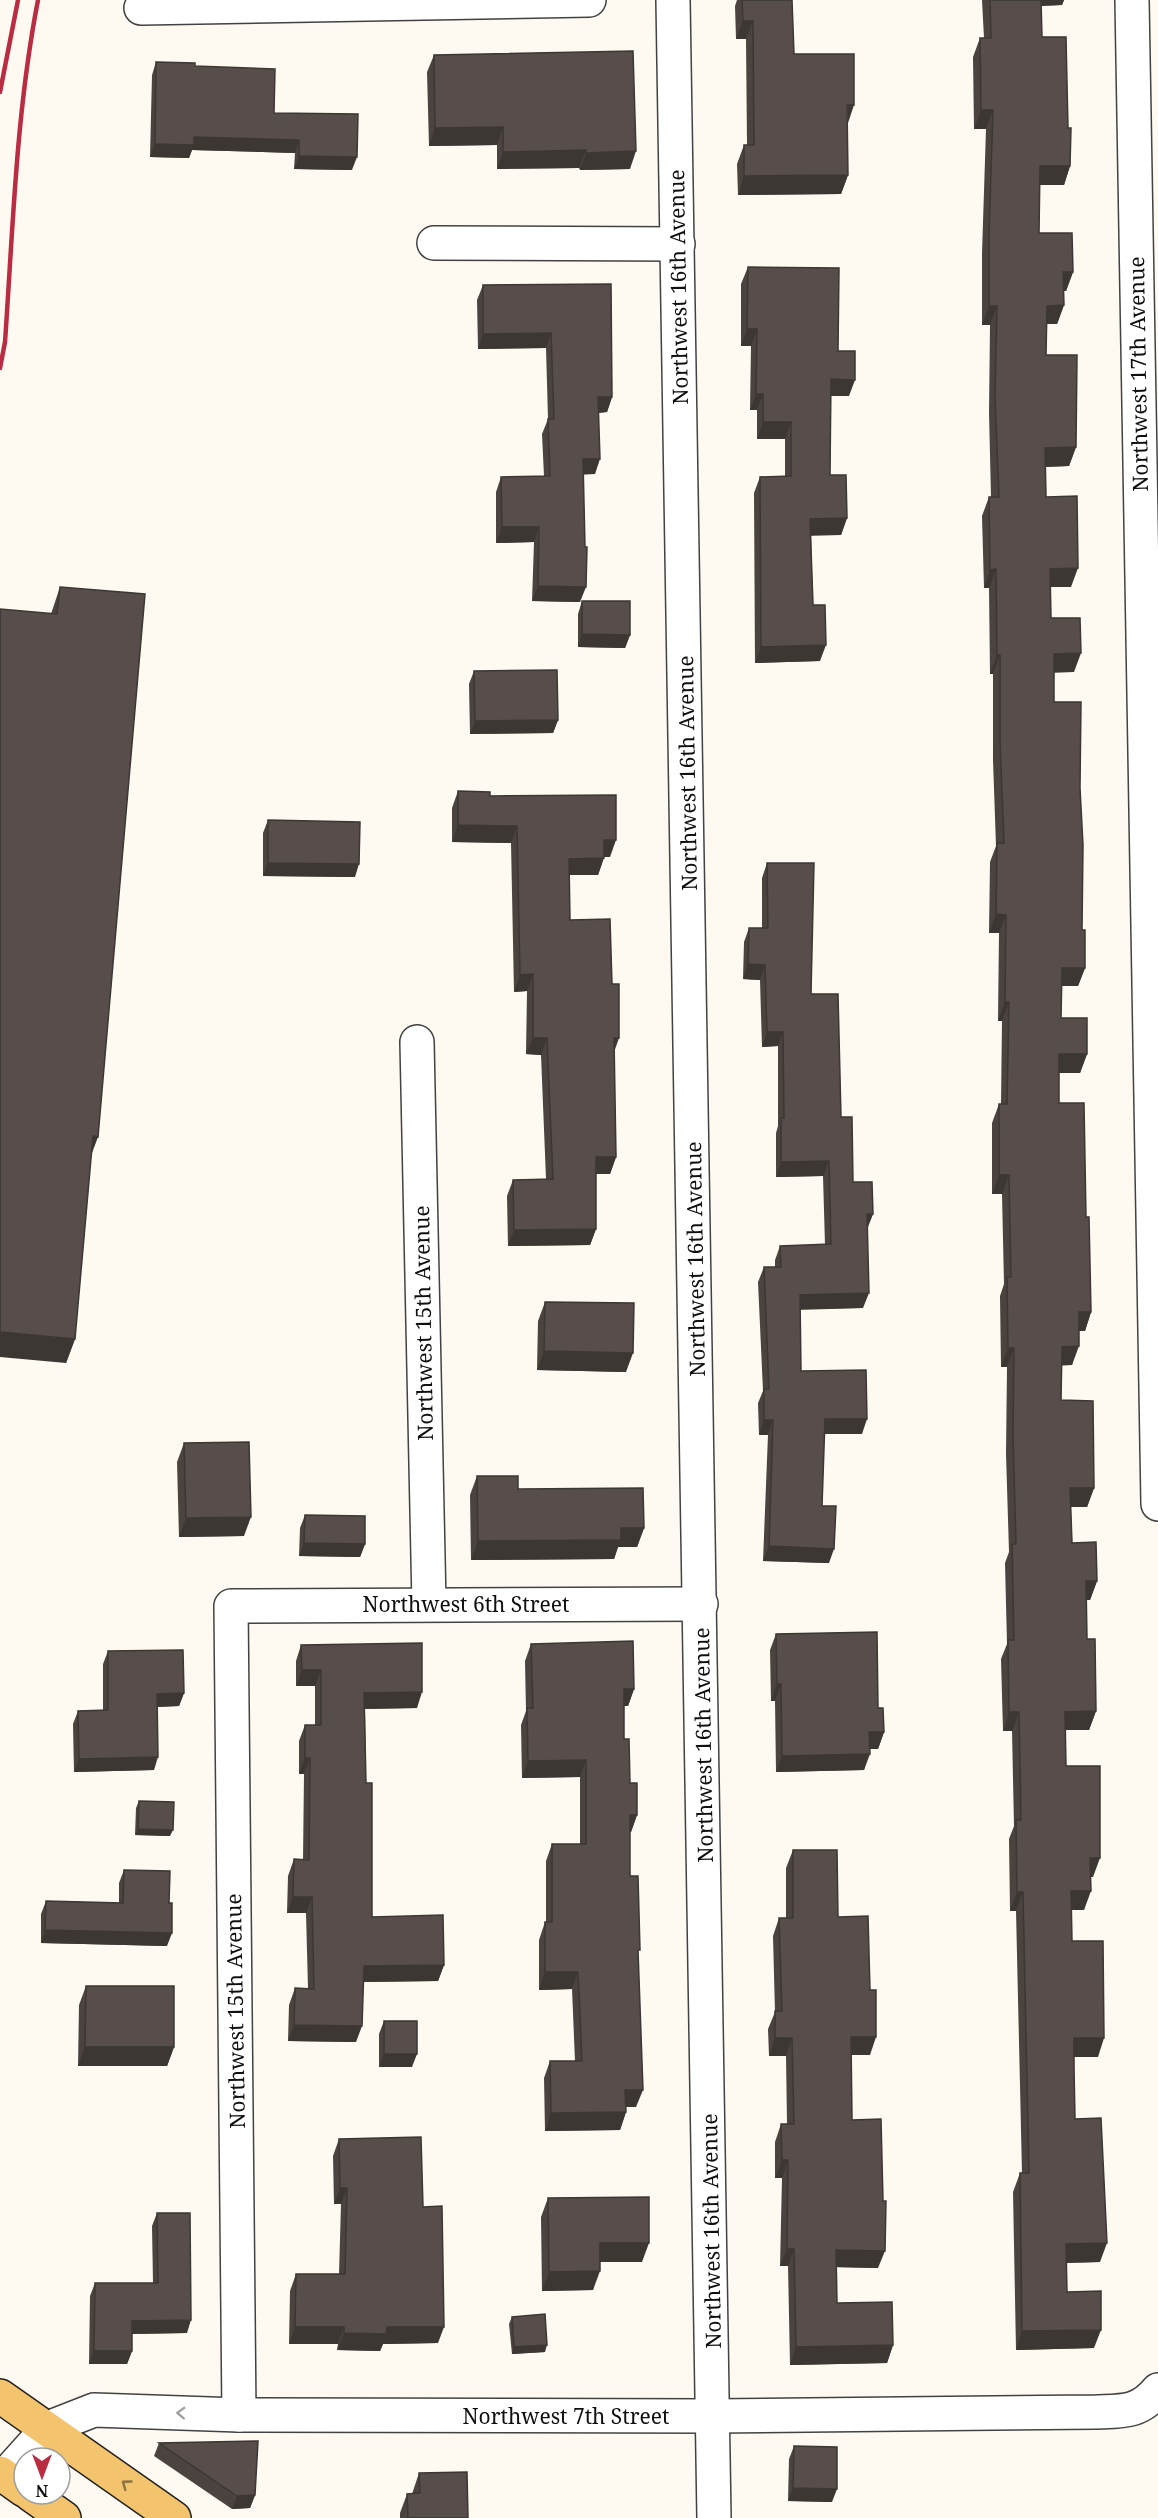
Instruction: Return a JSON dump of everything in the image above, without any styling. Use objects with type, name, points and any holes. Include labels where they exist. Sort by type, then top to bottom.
[{"type":"main road","points":[[0,2396],[174,2518]]},
{"type":"main road","points":[[47,2506],[64,2518]]},
{"type":"street","points":[[141,8],[589,0]]},
{"type":"street","name":"Northwest 16th Avenue","points":[[673,0],[701,1604],[714,2518]]},
{"type":"street","name":"Northwest 17th Avenue","points":[[1132,0],[1152,874],[1158,1504]]},
{"type":"street","points":[[434,243],[678,244]]},
{"type":"street","name":"Northwest 15th Avenue","points":[[417,1042],[429,1604]]},
{"type":"street","name":"Northwest 6th Street","points":[[231,1606],[701,1604]]},
{"type":"street","name":"Northwest 15th Avenue","points":[[231,1606],[239,2415]]},
{"type":"street","name":"Northwest 7th Street","points":[[37,2446],[48,2428],[94,2410],[239,2415],[714,2416],[1096,2412],[1131,2411],[1154,2395]]},
{"type":"building","points":[[742,0],[792,0],[794,54],[854,54],[854,105],[847,105],[848,175],[744,176],[744,145],[754,145],[753,21],[743,21]]},
{"type":"building","points":[[990,0],[1041,0],[1042,37],[1066,37],[1068,128],[1071,128],[1070,166],[1040,166],[1039,233],[1072,233],[1073,272],[1063,272],[1064,305],[1047,306],[1046,355],[1077,355],[1076,447],[1045,448],[1046,497],[1077,496],[1078,568],[1050,569],[1051,618],[1080,618],[1081,653],[1054,654],[1054,702],[1081,702],[1082,930],[1085,930],[1085,968],[1062,968],[1061,1018],[1087,1018],[1087,1054],[1059,1054],[1059,1103],[1084,1103],[1086,1217],[1089,1217],[1091,1312],[1079,1312],[1079,1346],[1062,1347],[1061,1400],[1093,1401],[1094,1488],[1070,1488],[1072,1543],[1096,1542],[1097,1581],[1086,1581],[1087,1639],[1095,1639],[1096,1711],[1065,1712],[1066,1766],[1100,1766],[1100,1858],[1090,1858],[1091,1891],[1071,1891],[1072,1941],[1103,1941],[1104,2038],[1074,2038],[1074,2068],[1075,2119],[1101,2118],[1107,2243],[1066,2244],[1067,2292],[1101,2291],[1101,2330],[1022,2331],[1020,2173],[1029,2173],[1023,1892],[1017,1892],[1016,1820],[1021,1820],[1019,1712],[1009,1712],[1008,1640],[1014,1640],[1012,1544],[1016,1544],[1013,1435],[1014,1348],[1008,1348],[1007,1277],[1011,1277],[1009,1175],[999,1175],[999,1104],[1007,1104],[1009,1002],[1005,1002],[1006,915],[996,914],[997,843],[1004,843],[1000,741],[1000,655],[997,655],[996,569],[990,570],[989,497],[999,497],[995,395],[997,306],[989,306],[993,110],[981,110],[980,38],[991,38]]},
{"type":"building","points":[[633,51],[636,151],[503,152],[503,127],[435,128],[434,55]]},
{"type":"building","points":[[156,62],[275,69],[274,113],[358,114],[357,157],[299,156],[299,140],[194,137],[194,145],[155,144]]},
{"type":"building","points":[[748,267],[839,268],[838,351],[855,351],[855,380],[831,379],[830,475],[846,475],[847,518],[810,519],[813,605],[825,605],[826,645],[761,647],[760,477],[791,476],[791,422],[763,422],[763,394],[756,394],[757,329],[747,329]]},
{"type":"building","points":[[611,284],[612,397],[598,397],[600,459],[583,459],[585,547],[587,547],[586,587],[538,586],[539,527],[502,527],[501,477],[550,476],[548,419],[554,419],[551,333],[483,334],[483,285]]},
{"type":"building","points":[[60,587],[145,594],[98,1137],[93,1136],[75,1339],[0,1332],[0,609],[57,614]]},
{"type":"building","points":[[582,601],[630,601],[630,635],[582,634]]},
{"type":"building","points":[[557,670],[558,720],[475,721],[474,671]]},
{"type":"building","points":[[458,791],[490,792],[490,796],[616,795],[616,840],[604,840],[604,858],[569,859],[570,920],[610,919],[612,984],[619,984],[619,1038],[614,1038],[616,1157],[596,1157],[596,1229],[514,1230],[513,1180],[553,1179],[547,1038],[533,1038],[533,974],[520,975],[517,826],[458,825]]},
{"type":"building","points":[[268,820],[360,822],[359,864],[268,863]]},
{"type":"building","points":[[767,863],[814,863],[811,994],[838,994],[841,1117],[852,1117],[853,1182],[872,1182],[873,1214],[867,1214],[869,1293],[800,1295],[801,1371],[866,1370],[867,1419],[825,1419],[822,1506],[836,1506],[834,1549],[769,1546],[773,1420],[764,1420],[764,1389],[769,1389],[764,1267],[781,1267],[780,1246],[831,1244],[829,1161],[781,1162],[781,1118],[784,1118],[783,1032],[767,1032],[765,965],[748,964],[749,928],[768,928]]},
{"type":"building","points":[[545,1302],[634,1303],[633,1353],[544,1351]]},
{"type":"building","points":[[249,1442],[251,1517],[186,1518],[184,1443]]},
{"type":"building","points":[[477,1476],[518,1476],[518,1489],[643,1488],[644,1528],[621,1528],[621,1540],[478,1541]]},
{"type":"building","points":[[305,1515],[365,1516],[365,1544],[304,1543]]},
{"type":"building","points":[[877,1632],[878,1708],[883,1708],[884,1732],[869,1732],[870,1754],[782,1756],[781,1684],[777,1684],[776,1634]]},
{"type":"building","points":[[633,1641],[634,1689],[624,1689],[624,1739],[629,1739],[630,1783],[637,1783],[637,1815],[630,1815],[630,1876],[638,1876],[643,2090],[625,2090],[626,2112],[551,2113],[550,2061],[582,2061],[578,1972],[545,1972],[545,1922],[552,1922],[552,1844],[586,1844],[586,1760],[528,1761],[527,1708],[533,1708],[531,1644]]},
{"type":"building","points":[[422,1643],[422,1692],[364,1693],[366,1783],[372,1783],[372,1917],[443,1915],[444,1965],[364,1966],[362,2026],[294,2025],[295,1988],[314,1989],[312,1897],[293,1897],[294,1859],[309,1860],[310,1758],[305,1758],[305,1725],[321,1725],[321,1670],[302,1670],[301,1645]]},
{"type":"building","points":[[183,1650],[184,1693],[157,1694],[158,1757],[79,1759],[78,1711],[108,1710],[108,1651]]},
{"type":"building","points":[[139,1801],[174,1802],[173,1830],[138,1829]]},
{"type":"building","points":[[793,1850],[837,1850],[838,1917],[868,1916],[870,1990],[876,1990],[876,2037],[851,2037],[852,2120],[881,2119],[883,2201],[886,2201],[885,2251],[836,2250],[837,2303],[892,2302],[893,2345],[796,2347],[794,2249],[787,2249],[788,2160],[782,2160],[781,2124],[794,2124],[792,2038],[775,2038],[775,2011],[782,2011],[779,1918],[793,1918]]},
{"type":"building","points":[[124,1870],[170,1871],[169,1903],[172,1903],[172,1933],[45,1930],[46,1901],[123,1903]]},
{"type":"building","points":[[86,1986],[174,1986],[174,2047],[85,2047]]},
{"type":"building","points":[[384,2021],[417,2021],[417,2054],[384,2054]]},
{"type":"building","points":[[421,2137],[423,2207],[442,2206],[444,2327],[387,2327],[386,2334],[344,2333],[344,2327],[295,2327],[296,2274],[345,2274],[347,2188],[340,2188],[339,2139]]},
{"type":"building","points":[[649,2197],[649,2243],[600,2243],[600,2271],[549,2272],[548,2198]]},
{"type":"building","points":[[157,2213],[190,2213],[191,2320],[132,2321],[132,2351],[94,2351],[95,2283],[158,2283]]},
{"type":"building","points":[[545,2314],[547,2345],[514,2347],[512,2317]]},
{"type":"building","points":[[258,2441],[255,2495],[237,2496],[159,2443]]},
{"type":"building","points":[[794,2446],[837,2447],[837,2489],[793,2488]]},
{"type":"building","points":[[467,2472],[468,2518],[408,2518],[407,2494],[420,2493],[419,2473]]},
{"type":"railway","points":[[0,92],[18,0]]},
{"type":"railway","points":[[0,368],[5,342],[20,128],[38,0]]}]
